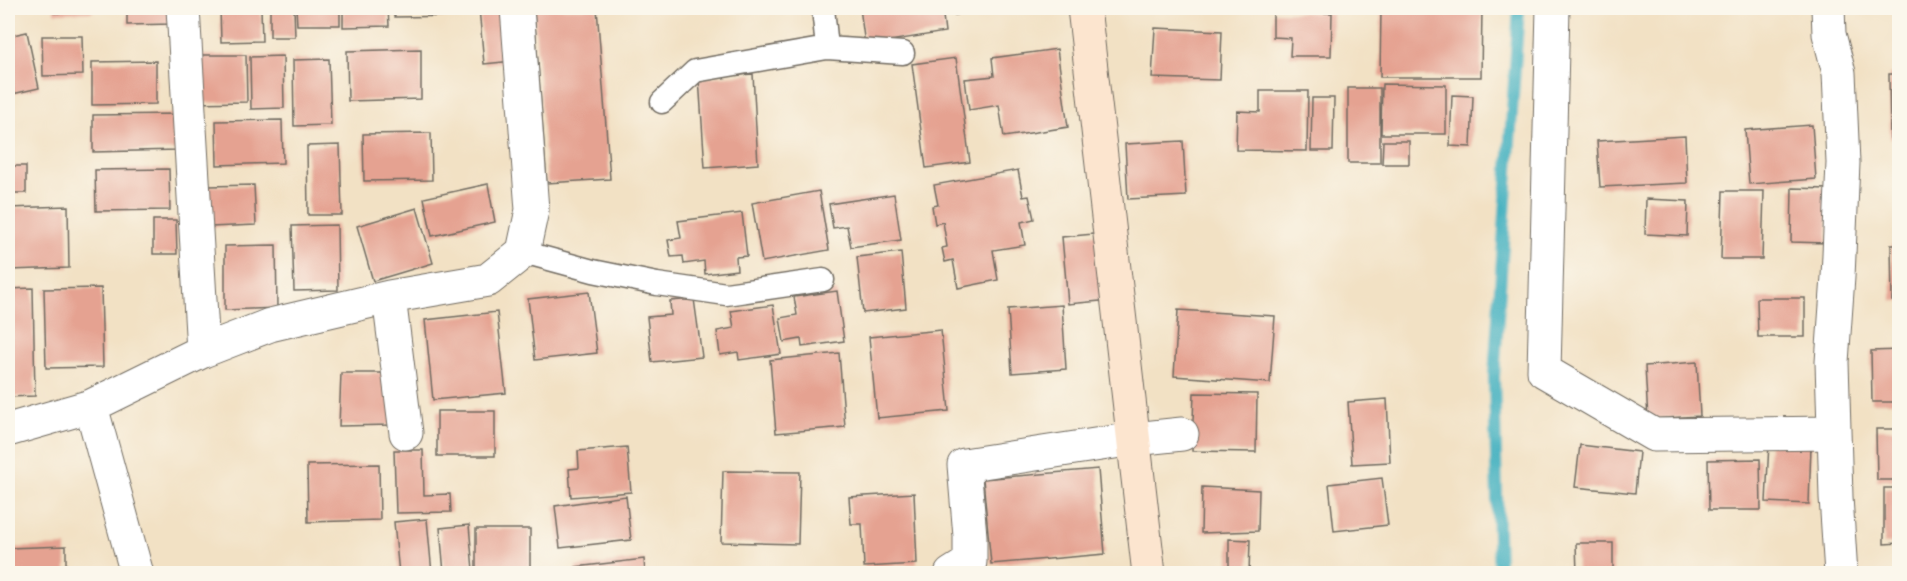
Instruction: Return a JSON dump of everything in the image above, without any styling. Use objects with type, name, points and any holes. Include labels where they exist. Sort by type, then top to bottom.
[{"type":"street","points":[[183,8],[203,351]]},
{"type":"street","points":[[8,430],[91,406],[203,351],[270,325],[389,297],[488,280],[523,252],[532,210],[517,8]]},
{"type":"street","points":[[1084,8],[1149,573]]},
{"type":"street","points":[[1553,8],[1544,371],[1654,435],[1834,433]]},
{"type":"street","points":[[1828,8],[1829,34],[1839,73],[1843,163],[1832,362],[1841,573]]},
{"type":"street","points":[[389,297],[406,433]]},
{"type":"street","points":[[91,406],[137,573]]},
{"type":"street","points":[[951,573],[970,562],[964,465],[1134,439],[1182,434]]},
{"type":"lane","points":[[823,8],[827,48]]},
{"type":"lane","points":[[662,102],[695,71],[827,48],[903,53]]},
{"type":"lane","points":[[523,252],[636,280],[726,294],[823,280]]},
{"type":"building","points":[[54,8],[93,8],[93,12],[54,13]]},
{"type":"building","points":[[127,8],[172,8],[172,24],[127,25]]},
{"type":"building","points":[[220,8],[261,8],[262,41],[221,42]]},
{"type":"building","points":[[270,8],[294,8],[295,37],[270,37]]},
{"type":"building","points":[[296,8],[340,8],[340,25],[297,25]]},
{"type":"building","points":[[343,8],[388,8],[389,26],[343,27]]},
{"type":"building","points":[[394,8],[464,8],[464,16],[394,17]]},
{"type":"building","points":[[479,8],[508,8],[513,61],[484,64]]},
{"type":"building","points":[[597,8],[610,179],[547,183],[534,9]]},
{"type":"building","points":[[860,8],[942,8],[945,32],[865,45]]},
{"type":"building","points":[[954,8],[986,8],[986,9],[955,15]]},
{"type":"building","points":[[1381,8],[1482,8],[1481,77],[1380,77]]},
{"type":"building","points":[[1273,12],[1332,13],[1331,56],[1290,56],[1291,38],[1273,37]]},
{"type":"building","points":[[1895,20],[1900,20],[1900,62],[1896,62]]},
{"type":"building","points":[[1155,28],[1222,31],[1220,80],[1152,78]]},
{"type":"building","points":[[27,32],[39,88],[8,95],[8,36]]},
{"type":"building","points":[[42,36],[82,36],[83,75],[43,76]]},
{"type":"building","points":[[421,49],[421,99],[348,101],[347,51]]},
{"type":"building","points":[[1057,49],[1068,127],[1004,137],[999,105],[969,110],[965,79],[994,76],[992,58]]},
{"type":"building","points":[[192,55],[246,55],[247,102],[193,103]]},
{"type":"building","points":[[283,56],[284,108],[251,109],[250,57]]},
{"type":"building","points":[[956,58],[970,162],[926,168],[912,64]]},
{"type":"building","points":[[329,59],[331,125],[294,126],[293,60]]},
{"type":"building","points":[[156,61],[156,104],[92,105],[92,62]]},
{"type":"building","points":[[753,74],[758,164],[705,168],[699,78]]},
{"type":"building","points":[[1889,74],[1900,74],[1900,138],[1890,138]]},
{"type":"building","points":[[1382,84],[1446,85],[1446,134],[1381,134]]},
{"type":"building","points":[[1348,88],[1380,88],[1380,163],[1348,163]]},
{"type":"building","points":[[1260,91],[1308,91],[1307,151],[1236,150],[1237,111],[1260,112]]},
{"type":"building","points":[[1452,95],[1473,96],[1471,147],[1450,146]]},
{"type":"building","points":[[1312,98],[1334,98],[1333,151],[1311,151]]},
{"type":"building","points":[[178,114],[178,150],[93,152],[93,115]]},
{"type":"building","points":[[282,120],[283,163],[217,165],[216,121]]},
{"type":"building","points":[[1812,125],[1816,179],[1749,184],[1745,130]]},
{"type":"building","points":[[431,133],[432,180],[364,181],[363,134]]},
{"type":"building","points":[[1685,136],[1687,183],[1600,187],[1597,141]]},
{"type":"building","points":[[1183,141],[1186,196],[1128,199],[1125,144]]},
{"type":"building","points":[[1383,141],[1409,141],[1409,164],[1382,164]]},
{"type":"building","points":[[340,145],[342,215],[308,215],[307,146]]},
{"type":"building","points":[[8,166],[26,166],[26,193],[8,193]]},
{"type":"building","points":[[169,169],[170,210],[96,211],[95,170]]},
{"type":"building","points":[[1018,170],[1023,197],[1029,196],[1034,219],[1021,222],[1025,245],[993,250],[998,280],[958,288],[953,260],[945,262],[942,248],[947,247],[943,222],[935,224],[932,206],[938,205],[934,185]]},
{"type":"building","points":[[488,184],[495,222],[432,236],[424,198]]},
{"type":"building","points":[[254,185],[256,225],[210,227],[209,186]]},
{"type":"building","points":[[1792,188],[1828,189],[1827,243],[1791,242]]},
{"type":"building","points":[[819,191],[829,250],[762,262],[752,203]]},
{"type":"building","points":[[1723,191],[1764,191],[1762,259],[1721,259]]},
{"type":"building","points":[[894,194],[901,240],[851,247],[847,226],[833,228],[829,204]]},
{"type":"building","points":[[1646,199],[1688,201],[1687,236],[1645,234]]},
{"type":"building","points":[[68,206],[69,268],[8,270],[8,208]]},
{"type":"building","points":[[417,208],[433,263],[373,281],[357,226]]},
{"type":"building","points":[[742,213],[747,256],[736,257],[737,270],[705,274],[704,261],[684,264],[683,256],[671,257],[668,240],[681,238],[678,221]]},
{"type":"building","points":[[153,220],[176,220],[177,254],[153,254]]},
{"type":"building","points":[[337,225],[338,290],[294,291],[292,226]]},
{"type":"building","points":[[1104,233],[1111,300],[1068,304],[1062,237]]},
{"type":"building","points":[[276,245],[277,308],[225,310],[225,246]]},
{"type":"building","points":[[1891,245],[1900,245],[1900,301],[1892,301]]},
{"type":"building","points":[[901,252],[906,308],[863,313],[857,257]]},
{"type":"building","points":[[33,288],[35,396],[8,397],[8,289]]},
{"type":"building","points":[[101,288],[103,367],[46,368],[44,289]]},
{"type":"building","points":[[837,291],[844,341],[802,347],[801,339],[784,342],[780,318],[797,315],[794,297]]},
{"type":"building","points":[[589,292],[597,353],[535,360],[528,299]]},
{"type":"building","points":[[1757,298],[1805,298],[1805,337],[1758,337]]},
{"type":"building","points":[[694,299],[702,357],[652,362],[647,317],[671,315],[670,301]]},
{"type":"building","points":[[773,305],[781,354],[739,360],[738,352],[720,355],[717,331],[734,328],[731,311]]},
{"type":"building","points":[[1062,305],[1066,369],[1012,373],[1008,309]]},
{"type":"building","points":[[1178,310],[1275,316],[1270,383],[1174,376]]},
{"type":"building","points":[[497,312],[506,393],[433,400],[425,320]]},
{"type":"building","points":[[941,330],[949,411],[877,418],[869,337]]},
{"type":"building","points":[[1900,350],[1900,402],[1872,402],[1871,351]]},
{"type":"building","points":[[839,353],[845,427],[776,433],[770,360]]},
{"type":"building","points":[[1697,362],[1700,416],[1648,419],[1645,366]]},
{"type":"building","points":[[341,373],[392,373],[392,425],[339,426]]},
{"type":"building","points":[[1194,393],[1257,394],[1256,452],[1192,451]]},
{"type":"building","points":[[1387,399],[1390,462],[1352,464],[1348,402]]},
{"type":"building","points":[[437,411],[495,411],[495,456],[437,456]]},
{"type":"building","points":[[1876,429],[1900,429],[1900,480],[1877,480]]},
{"type":"building","points":[[1769,443],[1811,445],[1809,504],[1766,502]]},
{"type":"building","points":[[1580,445],[1639,452],[1635,493],[1575,487]]},
{"type":"building","points":[[627,447],[631,492],[571,497],[569,469],[579,468],[578,451]]},
{"type":"building","points":[[394,450],[423,450],[424,495],[450,494],[451,512],[396,513]]},
{"type":"building","points":[[1760,459],[1761,510],[1709,510],[1708,460]]},
{"type":"building","points":[[379,464],[380,520],[308,522],[307,465]]},
{"type":"building","points":[[1098,469],[1105,554],[991,564],[983,479]]},
{"type":"building","points":[[723,471],[800,472],[798,544],[721,542]]},
{"type":"building","points":[[1382,478],[1388,525],[1334,531],[1329,484]]},
{"type":"building","points":[[1202,487],[1259,490],[1258,531],[1201,533]]},
{"type":"building","points":[[1884,488],[1900,488],[1900,543],[1884,544]]},
{"type":"building","points":[[914,493],[917,564],[864,567],[862,524],[851,524],[849,497]]},
{"type":"building","points":[[626,496],[631,540],[560,548],[555,506]]},
{"type":"building","points":[[427,519],[432,574],[399,574],[394,522]]},
{"type":"building","points":[[469,525],[473,570],[444,573],[440,528]]},
{"type":"building","points":[[476,529],[530,529],[530,568],[476,569]]},
{"type":"building","points":[[1229,539],[1250,540],[1249,574],[1213,574],[1213,571],[1229,571]]},
{"type":"building","points":[[1576,543],[1613,543],[1613,574],[1577,574]]},
{"type":"building","points":[[66,546],[66,574],[8,574],[8,548]]},
{"type":"building","points":[[644,559],[645,574],[576,574],[576,567]]},
{"type":"waterway","points":[[1499,574],[1494,377],[1519,8]]}]
